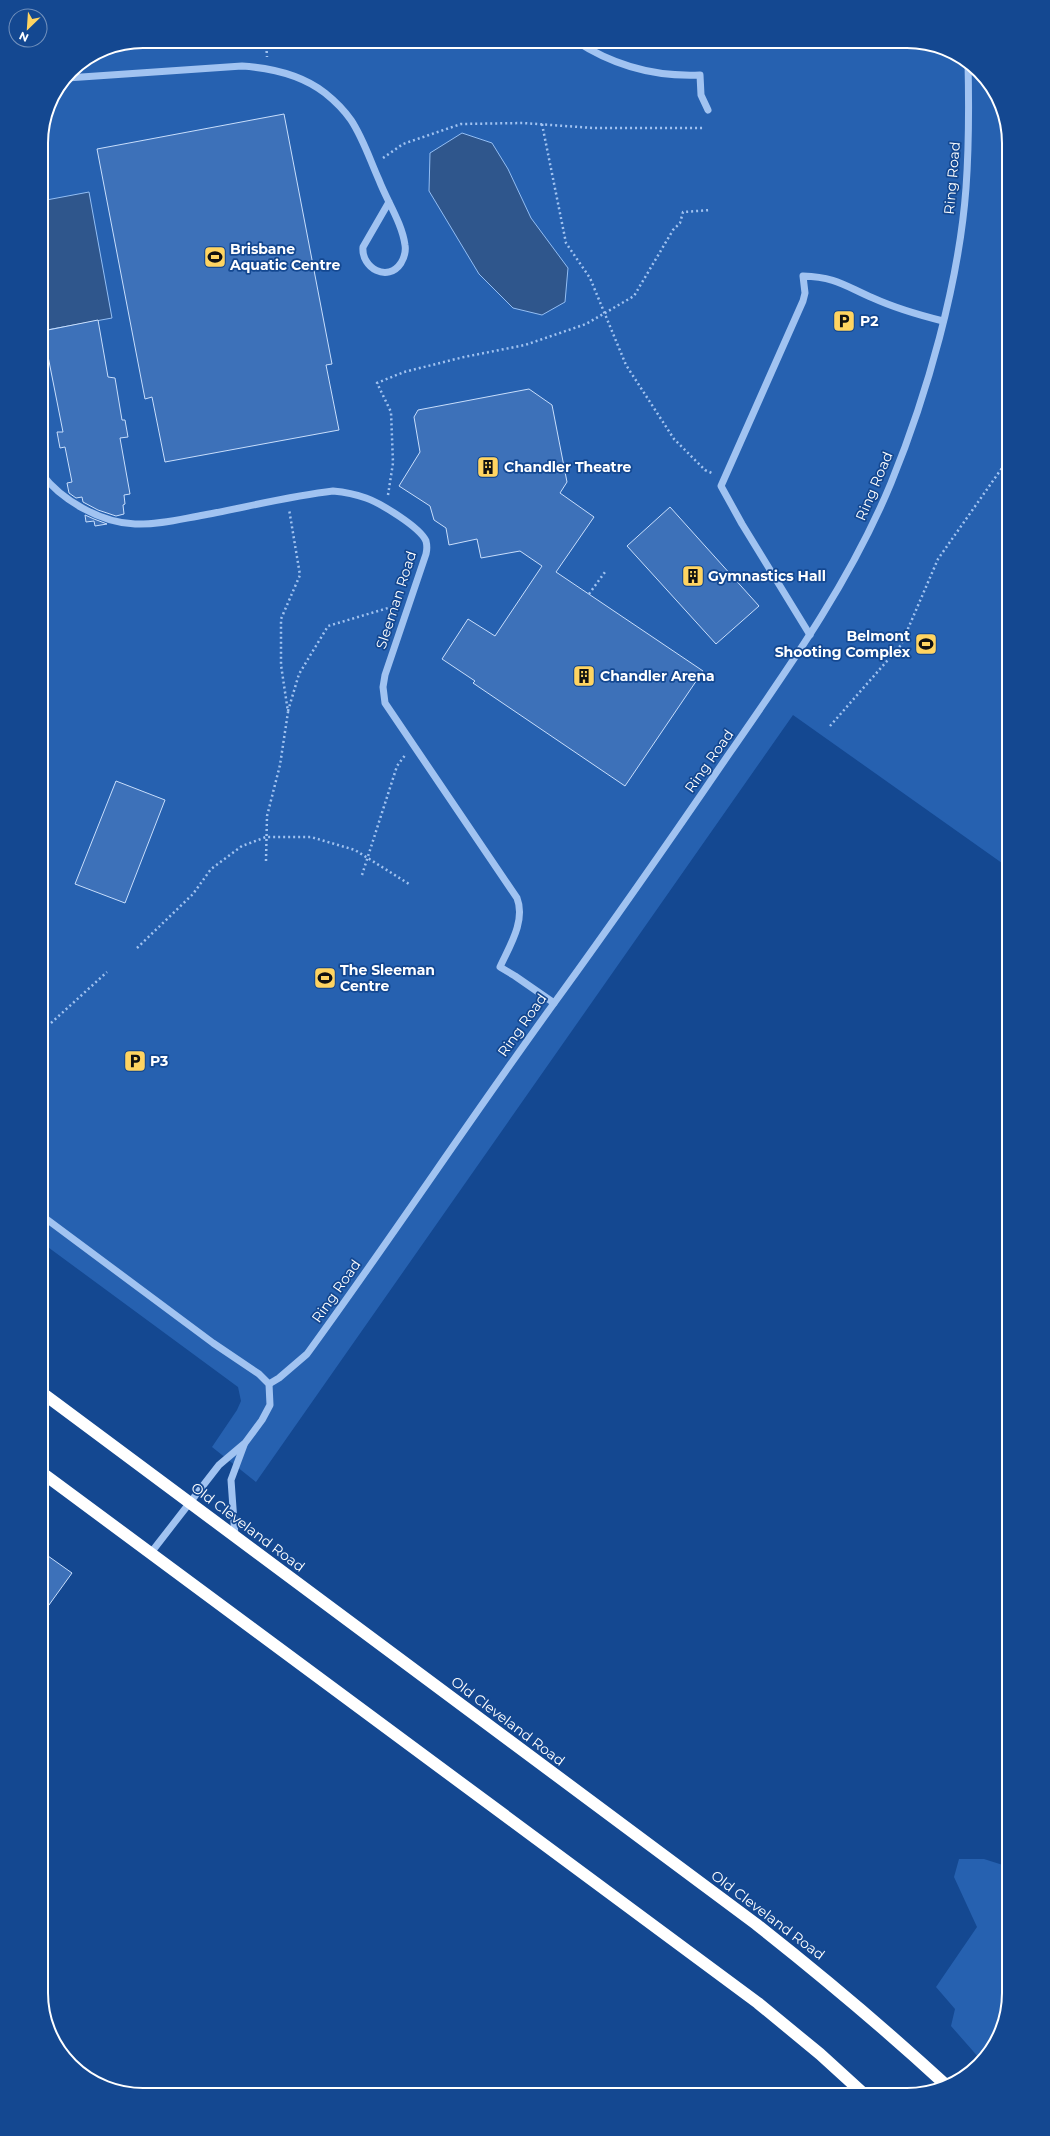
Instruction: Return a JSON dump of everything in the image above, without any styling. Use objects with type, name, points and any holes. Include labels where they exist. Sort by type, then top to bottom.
[{"type":"highway","name":"Old Cleveland Road","points":[[48,1397],[756,1924],[832,1984],[942,2081]]},
{"type":"highway","points":[[48,1477],[758,2003],[820,2054],[857,2088]]},
{"type":"lane","points":[[587,48],[596,54],[631,68],[650,73],[700,75],[701,95],[708,110]]},
{"type":"lane","points":[[75,77],[242,66],[282,72],[313,85],[341,107],[358,131],[389,202],[405,246],[405,254],[400,264],[396,268],[384,272],[378,272],[365,261],[363,247],[389,202]]},
{"type":"lane","name":"Ring Road","points":[[269,1384],[279,1378],[307,1354],[635,890],[810,635],[850,566],[890,484],[920,402],[943,321],[956,260],[966,192],[969,119],[968,71]]},
{"type":"lane","points":[[810,635],[727,499],[721,486],[803,301],[805,293],[803,276],[819,277],[842,283],[886,303],[943,321]]},
{"type":"lane","name":"Sleeman Road","points":[[48,480],[61,494],[80,506],[110,519],[133,524],[166,522],[317,493],[343,492],[368,499],[382,506],[417,530],[426,541],[427,548],[424,563],[385,675],[383,687],[385,703],[520,904],[519,924],[500,968],[515,976],[554,1003]]},
{"type":"lane","points":[[48,1220],[213,1343],[259,1374],[269,1384],[270,1405],[266,1414],[245,1443],[218,1465],[150,1554]]},
{"type":"lane","points":[[235,1536],[231,1480],[245,1443]]},
{"type":"path","points":[[374,167],[403,144],[461,124],[542,124],[594,128],[705,128]]},
{"type":"path","points":[[542,124],[566,243],[590,278],[626,366],[674,439],[705,470],[724,478]]},
{"type":"path","points":[[382,506],[389,493],[393,463],[392,412],[377,383],[404,372],[464,357],[525,346],[586,324],[634,296],[673,230],[680,223],[684,212],[711,210]]},
{"type":"path","points":[[830,726],[901,645],[938,559],[1002,468]]},
{"type":"path","points":[[287,499],[300,575],[281,619],[282,665],[288,712]]},
{"type":"path","points":[[589,594],[605,572]]},
{"type":"path","points":[[266,861],[267,816],[280,765],[288,712],[299,674],[328,626],[388,608],[408,607]]},
{"type":"path","points":[[362,875],[397,766],[406,754],[402,748]]},
{"type":"path","points":[[137,948],[193,894],[211,869],[242,846],[266,838],[311,837],[355,850],[369,857],[409,884]]},
{"type":"path","points":[[48,1022],[51,1022],[107,972]]},
{"type":"shaded area","name":"The Sleeman Centre","points":[[143,48],[913,48],[937,53],[949,58],[970,72],[982,85],[989,96],[999,119],[1002,143],[1002,863],[793,715],[256,1482],[212,1447],[237,1410],[241,1401],[238,1387],[48,1247],[48,137],[55,107],[64,90],[85,68],[101,58],[119,51]]},
{"type":"shaded area","points":[[462,133],[492,143],[508,169],[531,218],[568,268],[565,302],[542,315],[513,308],[479,274],[429,191],[430,153]]},
{"type":"shaded area","points":[[89,192],[112,318],[48,330],[48,200]]},
{"type":"shaded area","points":[[959,1859],[984,1859],[1002,1865],[1001,2005],[999,2017],[992,2035],[978,2056],[951,2026],[955,2009],[936,1987],[977,1927],[954,1877]]},
{"type":"building","name":"Brisbane Aquatic Centre","points":[[284,114],[332,364],[326,365],[339,430],[165,462],[152,397],[145,399],[97,149]]},
{"type":"building","points":[[98,320],[108,377],[115,378],[122,420],[125,420],[128,437],[120,438],[130,494],[124,495],[124,514],[116,516],[98,510],[83,502],[82,497],[76,498],[69,493],[67,483],[72,482],[65,447],[60,448],[57,432],[63,432],[48,356],[48,330]]},
{"type":"building","points":[[529,389],[552,405],[567,482],[560,493],[594,517],[556,572],[703,671],[625,786],[473,683],[475,681],[442,659],[468,619],[495,636],[542,566],[520,551],[481,558],[477,539],[449,545],[446,528],[434,520],[430,506],[399,486],[420,452],[414,417],[418,410]]},
{"type":"building","name":"Gymnastics Hall","points":[[670,507],[759,606],[716,644],[627,546]]},
{"type":"building","points":[[85,515],[107,524],[95,526],[94,521],[86,522]]},
{"type":"building","points":[[116,781],[165,800],[125,903],[75,884]]},
{"type":"building","points":[[48,1556],[72,1573],[48,1606]]},
{"type":"place","name":"Brisbane Aquatic Centre","points":[[215,257]]},
{"type":"place","name":"P2","points":[[844,321]]},
{"type":"place","name":"Chandler Theatre","points":[[488,467]]},
{"type":"place","name":"Gymnastics Hall","points":[[693,576]]},
{"type":"place","name":"Belmont Shooting Complex","points":[[926,644]]},
{"type":"place","name":"Chandler Arena","points":[[584,676]]},
{"type":"place","name":"The Sleeman Centre","points":[[325,978]]},
{"type":"place","name":"P3","points":[[135,1061]]}]
